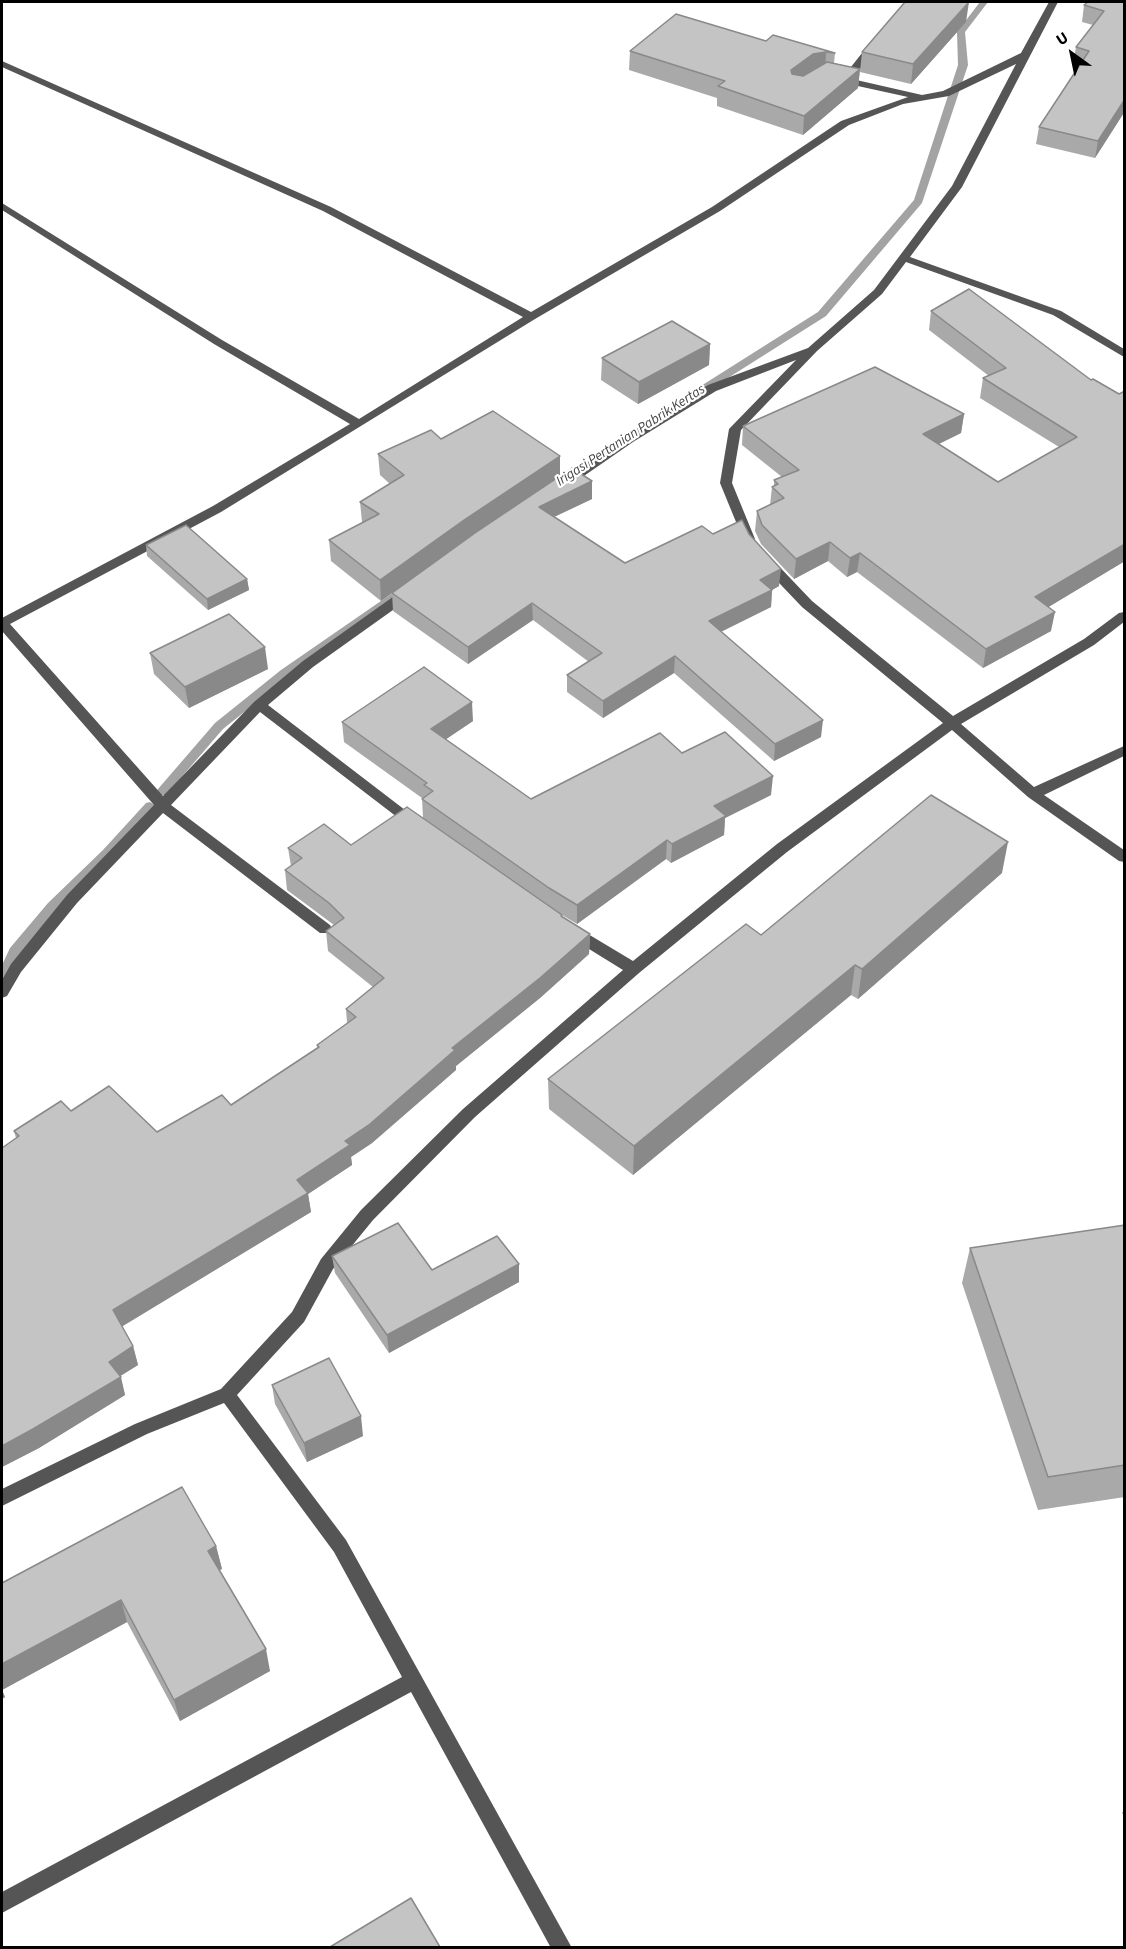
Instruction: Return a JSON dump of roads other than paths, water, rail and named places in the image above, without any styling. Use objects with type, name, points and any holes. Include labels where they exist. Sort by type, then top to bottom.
[{"type":"street","points":[[1053,2],[957,187],[878,292],[843,320],[735,429],[726,483],[757,551],[807,604],[952,723],[1034,795],[1125,857]]},
{"type":"street","points":[[846,80],[881,36]]},
{"type":"street","points":[[326,929],[163,806],[2,623],[216,509],[359,424],[531,317],[716,209],[845,123],[901,101],[945,94],[1023,56]]},
{"type":"street","points":[[2,64],[327,209],[531,317]]},
{"type":"street","points":[[825,76],[926,98]]},
{"type":"street","points":[[2,206],[218,342],[359,424]]},
{"type":"street","points":[[904,258],[1057,313],[1125,354]]},
{"type":"street","points":[[550,494],[629,439],[712,388],[813,349]]},
{"type":"street","points":[[2,992],[16,968],[72,899],[259,705],[308,664],[418,586]]},
{"type":"street","points":[[2,1498],[141,1429],[227,1394],[298,1317],[327,1264],[367,1215],[469,1113],[634,969],[782,848],[952,723],[1081,647],[1125,616]]},
{"type":"street","points":[[259,705],[429,832]]},
{"type":"street","points":[[1034,795],[1125,751]]},
{"type":"street","points":[[563,926],[634,969]]},
{"type":"street","points":[[227,1394],[340,1546],[562,1947]]},
{"type":"street","points":[[2,1903],[415,1680]]},
{"type":"waterway","name":"Irigasi Pertanian Pabrik Kertas","points":[[697,393],[822,314],[919,201],[963,65],[961,32],[984,2]]},
{"type":"waterway","name":"Irigasi Pertanian Pabrik Kertas","points":[[162,792],[219,726],[285,673],[407,587]]},
{"type":"waterway","name":"Irigasi Pertanian Pabrik Kertas","points":[[2,976],[15,952],[53,906],[108,853],[150,806]]}]
